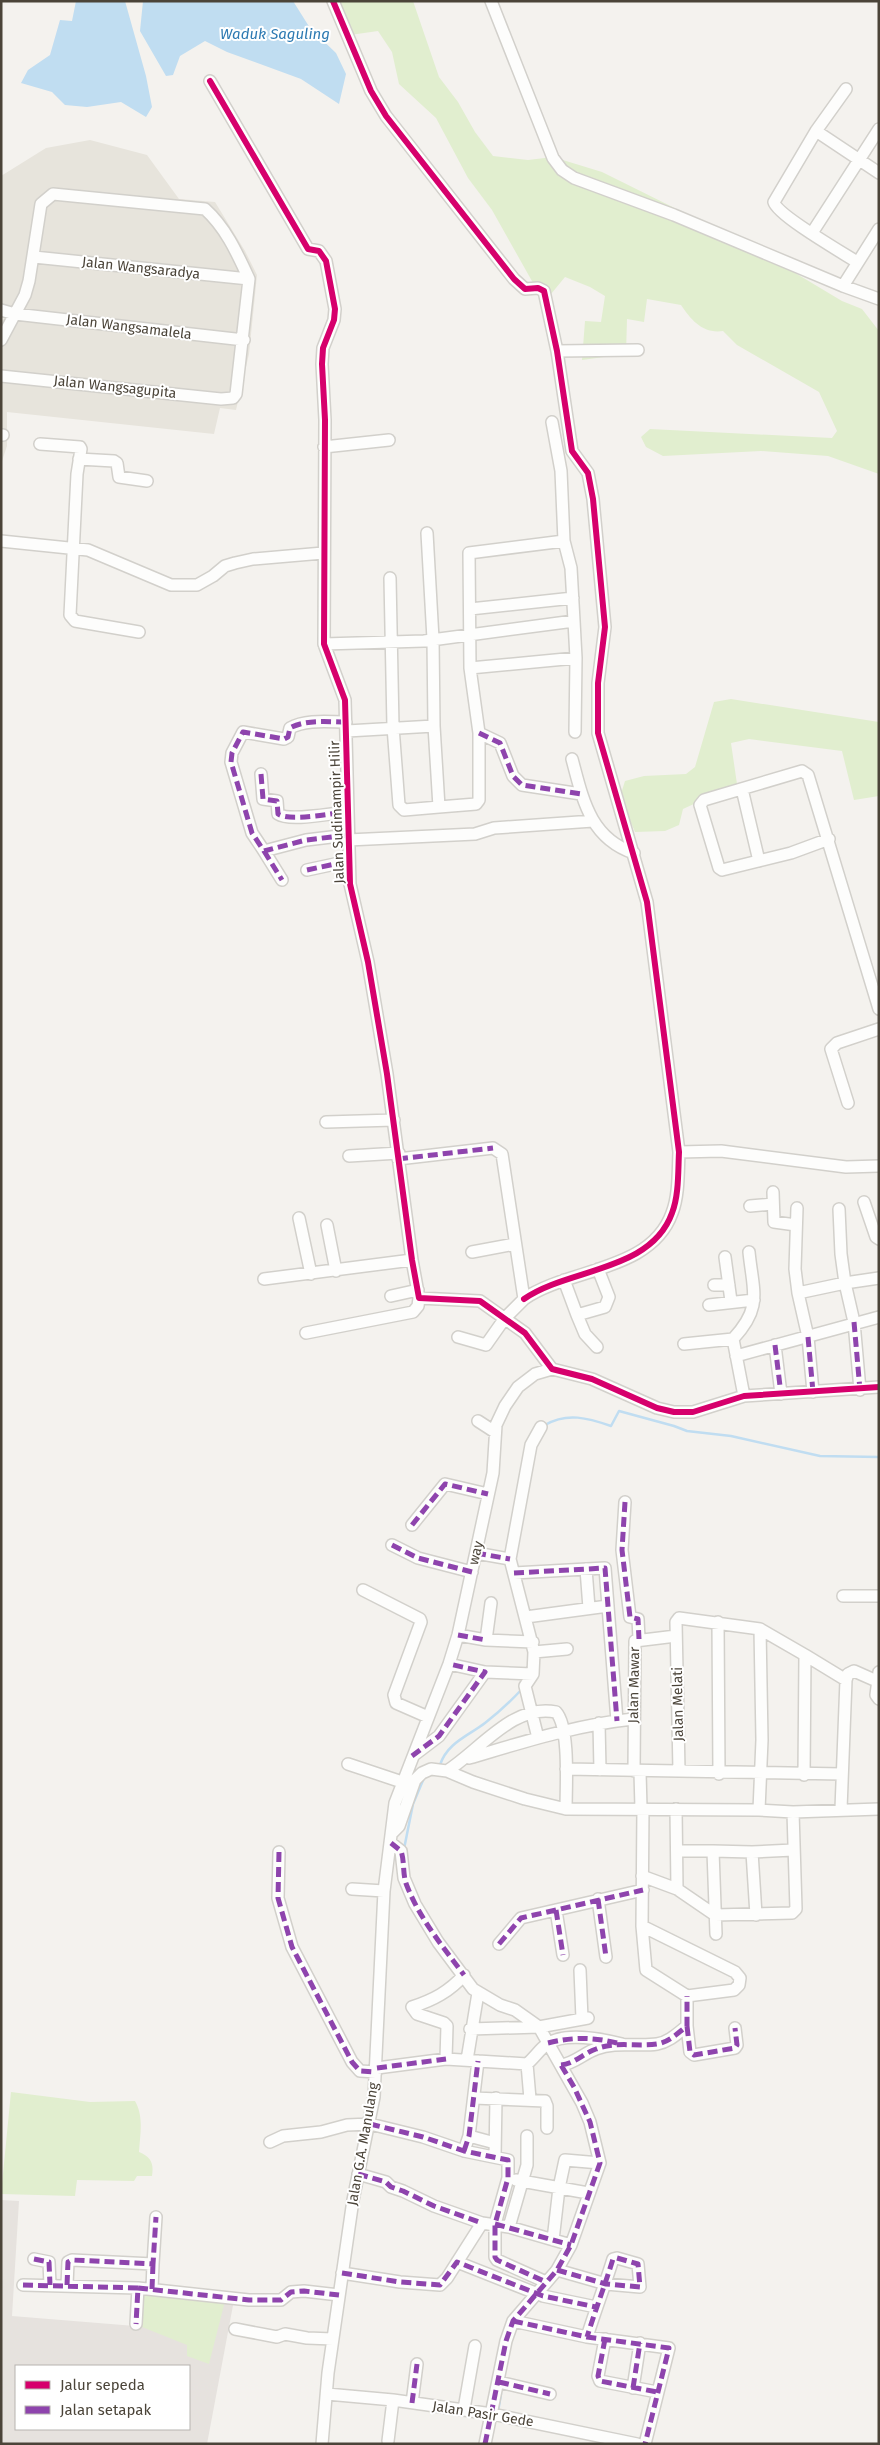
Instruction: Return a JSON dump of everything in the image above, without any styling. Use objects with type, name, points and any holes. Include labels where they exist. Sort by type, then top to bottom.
[{"type":"street","points":[[333,1],[371,91],[386,116],[514,279],[525,289],[538,288],[544,291],[557,350],[572,451],[588,473],[593,499],[605,627],[598,684],[598,733],[647,902],[679,1152],[672,1213],[663,1231],[653,1243],[619,1262],[537,1290],[524,1299],[505,1318],[486,1344],[458,1337]]},
{"type":"street","points":[[491,1],[553,158],[562,170],[574,178],[674,215],[843,286],[879,299]]},
{"type":"street","points":[[210,81],[308,249],[319,251],[323,255],[329,270],[335,309],[334,320],[323,348],[322,364],[324,644],[393,643],[574,621]]},
{"type":"street","points":[[846,89],[816,131],[774,202],[776,208],[857,262]]},
{"type":"street","points":[[812,233],[879,129]]},
{"type":"street","points":[[816,131],[858,161],[879,173]]},
{"type":"street","points":[[1,340],[30,281],[41,204],[53,194],[205,209],[217,220],[228,236],[249,279],[244,340]]},
{"type":"street","points":[[843,286],[879,230]]},
{"type":"street","name":"Jalan Wangsaradya","points":[[34,256],[249,279]]},
{"type":"street","name":"Jalan Wangsamalela","points":[[1,310],[15,314],[244,340]]},
{"type":"street","name":"Jalan Wangsagupita","points":[[1,376],[229,399],[236,394],[244,340]]},
{"type":"street","points":[[557,350],[638,350]]},
{"type":"street","points":[[552,422],[561,471],[564,541],[571,568],[576,658],[575,732]]},
{"type":"street","points":[[324,447],[388,440]]},
{"type":"street","points":[[40,444],[80,447],[81,449],[73,548],[70,615],[72,619],[139,632]]},
{"type":"street","points":[[79,460],[114,461],[117,463],[119,478],[147,481]]},
{"type":"street","points":[[427,533],[439,807]]},
{"type":"street","points":[[1,541],[88,550],[170,585],[197,585],[235,563],[253,559],[324,553]]},
{"type":"street","points":[[390,578],[393,643],[393,727],[401,808],[404,810],[470,805],[479,800],[478,733],[470,668],[469,553],[564,541]]},
{"type":"street","points":[[470,609],[573,598]]},
{"type":"street","name":"Jalan Sudimampir Hilir","points":[[324,644],[345,700],[350,884],[368,962],[394,1120],[412,1260],[419,1294]]},
{"type":"street","points":[[470,668],[576,658]]},
{"type":"street","points":[[282,880],[252,833],[231,762],[232,752],[243,732],[284,740],[288,737],[290,728],[316,722],[346,726],[434,726]]},
{"type":"street","points":[[478,733],[500,742],[513,776],[522,785],[581,794]]},
{"type":"street","points":[[572,759],[581,794],[593,821],[610,843],[634,854]]},
{"type":"street","points":[[829,839],[725,870],[719,868],[700,805],[704,800],[802,771],[806,772],[829,839],[879,1009]]},
{"type":"street","points":[[261,774],[263,799],[277,802],[278,814],[281,817],[348,812]]},
{"type":"street","points":[[742,789],[759,861]]},
{"type":"street","points":[[264,851],[306,840],[476,834],[494,828],[593,821]]},
{"type":"street","points":[[307,870],[350,861]]},
{"type":"street","points":[[848,1103],[831,1049],[837,1043],[879,1029]]},
{"type":"street","points":[[326,1122],[394,1120]]},
{"type":"street","points":[[349,1156],[398,1156],[493,1148],[499,1150],[502,1154],[524,1299]]},
{"type":"street","points":[[679,1152],[721,1150],[846,1167],[879,1166]]},
{"type":"street","points":[[773,1192],[774,1222],[796,1225]]},
{"type":"street","points":[[864,1202],[876,1237],[879,1239]]},
{"type":"street","points":[[750,1206],[773,1204]]},
{"type":"street","points":[[797,1208],[795,1269],[798,1293],[808,1337],[813,1392]]},
{"type":"street","points":[[839,1209],[841,1254],[845,1283],[854,1322],[860,1390]]},
{"type":"street","points":[[299,1218],[311,1274]]},
{"type":"street","points":[[327,1225],[336,1271]]},
{"type":"street","points":[[472,1252],[515,1244]]},
{"type":"street","points":[[684,1344],[710,1344],[733,1339],[750,1319],[754,1300],[749,1252]]},
{"type":"street","points":[[725,1257],[731,1301]]},
{"type":"street","points":[[264,1279],[412,1260]]},
{"type":"street","points":[[577,1315],[605,1306],[608,1302],[609,1298],[598,1269]]},
{"type":"street","points":[[798,1293],[879,1278]]},
{"type":"street","points":[[564,1280],[589,1341],[597,1347]]},
{"type":"street","points":[[714,1285],[729,1286]]},
{"type":"street","points":[[306,1333],[413,1312],[418,1306],[419,1294]]},
{"type":"street","points":[[391,1296],[419,1294],[480,1301],[525,1333],[552,1369],[592,1379],[657,1408],[674,1412],[693,1412],[744,1396],[879,1388]]},
{"type":"street","points":[[709,1304],[754,1300]]},
{"type":"street","points":[[736,1356],[808,1337],[854,1322],[879,1317]]},
{"type":"street","points":[[733,1339],[744,1396]]},
{"type":"street","points":[[775,1345],[781,1394]]},
{"type":"street","name":"way","points":[[412,1756],[449,1664],[458,1635],[492,1474],[495,1432],[505,1406],[518,1387],[535,1374],[552,1369]]},
{"type":"street","points":[[478,1421],[495,1432]]},
{"type":"street","points":[[538,1738],[525,1686],[533,1674],[534,1647],[510,1559],[531,1445],[541,1426]]},
{"type":"street","points":[[412,1525],[445,1484],[488,1494]]},
{"type":"street","points":[[625,1502],[622,1550],[630,1617],[638,1619],[639,1639]]},
{"type":"street","points":[[392,1545],[418,1558],[472,1572]]},
{"type":"street","points":[[476,1552],[510,1559]]},
{"type":"street","points":[[514,1573],[606,1568],[617,1721]]},
{"type":"street","points":[[586,1569],[589,1608]]},
{"type":"street","points":[[363,1590],[420,1618],[421,1622],[394,1695],[396,1702],[428,1717]]},
{"type":"street","points":[[843,1596],[879,1596]]},
{"type":"street","points":[[486,1640],[491,1603]]},
{"type":"street","points":[[526,1617],[608,1606]]},
{"type":"street","points":[[676,1636],[676,1622],[679,1618],[760,1629],[846,1680]]},
{"type":"street","points":[[718,1622],[719,1774]]},
{"type":"street","points":[[759,1810],[761,1774],[760,1629]]},
{"type":"street","points":[[458,1635],[534,1647],[567,1649]]},
{"type":"street","name":"Jalan Mawar","points":[[676,1636],[639,1639],[635,1642],[633,1719],[642,1808],[642,1926],[646,1970],[687,1996]]},
{"type":"street","name":"Jalan Melati","points":[[676,1636],[679,1772]]},
{"type":"street","points":[[804,1774],[805,1655]]},
{"type":"street","points":[[449,1664],[485,1672],[533,1674]]},
{"type":"street","points":[[841,1809],[846,1680],[848,1674],[854,1671],[878,1679],[876,1695],[879,1699]]},
{"type":"street","points":[[412,1756],[439,1736],[485,1672]]},
{"type":"street","points":[[446,1771],[465,1759],[516,1717],[532,1711],[556,1712],[560,1716],[563,1730],[566,1769],[566,1809]]},
{"type":"street","points":[[465,1759],[563,1730],[633,1719]]},
{"type":"street","points":[[599,1723],[600,1770]]},
{"type":"street","name":"Jalan G.A. Manulang","points":[[322,2444],[342,2272],[358,2174],[370,2124],[377,2070],[384,1891],[395,1803],[412,1756]]},
{"type":"street","points":[[348,1764],[402,1782]]},
{"type":"street","points":[[485,2444],[501,2382],[506,2341],[517,2322],[557,2270],[571,2245],[600,2163],[590,2122],[562,2065],[554,2042],[544,2025],[478,1993],[438,1942],[415,1904],[404,1878],[401,1851],[391,1838],[399,1826],[416,1780],[422,1773],[431,1769],[446,1771],[525,1799],[566,1809],[642,1808],[793,1812],[879,1809]]},
{"type":"street","points":[[566,1769],[719,1774],[842,1774]]},
{"type":"street","points":[[676,1809],[677,1890]]},
{"type":"street","points":[[642,1876],[677,1890],[715,1915],[792,1913],[796,1909],[793,1812]]},
{"type":"street","points":[[678,1851],[752,1852],[793,1850]]},
{"type":"street","points":[[713,1851],[716,1934]]},
{"type":"street","points":[[279,1852],[278,1898],[292,1947],[352,2063],[360,2071],[446,2059],[527,2064],[554,2042],[576,2038],[598,2038],[622,2044]]},
{"type":"street","points":[[752,1852],[756,1915]]},
{"type":"street","points":[[352,1889],[384,1891]]},
{"type":"street","points":[[499,1944],[521,1918],[643,1890]]},
{"type":"street","points":[[598,1899],[606,1957]]},
{"type":"street","points":[[556,1910],[563,1955]]},
{"type":"street","points":[[642,1926],[720,1963],[739,1976],[740,1984],[734,1990],[687,1996],[687,2026],[690,2052],[694,2055],[735,2048],[737,2044],[735,2028]]},
{"type":"street","points":[[470,2029],[544,2025],[585,2019],[580,1970]]},
{"type":"street","points":[[446,2059],[447,2026],[444,2023],[417,2014],[412,2007],[434,2000],[455,1986],[464,1975]]},
{"type":"street","points":[[464,2151],[469,2136],[474,2098],[470,2029],[478,1993]]},
{"type":"street","points":[[562,2065],[596,2048],[622,2044],[658,2044],[673,2037],[687,2026]]},
{"type":"street","points":[[527,2064],[530,2099]]},
{"type":"street","points":[[474,2098],[545,2101],[547,2103],[547,2128]]},
{"type":"street","points":[[496,2098],[496,2157]]},
{"type":"street","points":[[270,2142],[283,2136],[370,2124],[423,2137],[464,2151],[509,2161],[508,2178],[495,2224],[496,2259],[546,2282]]},
{"type":"street","points":[[469,2136],[496,2143]]},
{"type":"street","points":[[509,2227],[528,2159],[527,2136]]},
{"type":"street","points":[[553,2240],[559,2188],[566,2160],[600,2163]]},
{"type":"street","points":[[358,2174],[386,2182],[391,2187],[434,2206],[482,2223],[509,2227],[571,2245]]},
{"type":"street","points":[[508,2178],[588,2193]]},
{"type":"street","points":[[152,2289],[156,2217]]},
{"type":"street","points":[[342,2272],[400,2282],[440,2285],[482,2223]]},
{"type":"street","points":[[34,2259],[49,2262],[50,2285]]},
{"type":"street","points":[[67,2285],[67,2265],[72,2260],[153,2264]]},
{"type":"street","points":[[457,2262],[539,2295],[596,2308]]},
{"type":"street","points":[[557,2270],[606,2284],[587,2337]]},
{"type":"street","points":[[23,2284],[138,2288],[249,2300],[281,2300],[291,2292],[304,2291],[339,2295]]},
{"type":"street","points":[[136,2324],[138,2288]]},
{"type":"street","points":[[517,2322],[587,2337],[640,2342],[669,2348],[645,2444]]},
{"type":"street","points":[[235,2329],[277,2337],[285,2334],[307,2338],[333,2339]]},
{"type":"street","points":[[605,2339],[598,2378],[600,2381],[658,2392]]},
{"type":"street","points":[[633,2388],[640,2342]]},
{"type":"street","points":[[464,2409],[475,2346]]},
{"type":"street","points":[[412,2403],[417,2364]]},
{"type":"street","points":[[501,2382],[550,2394]]},
{"type":"street","name":"Jalan Pasir Gede","points":[[327,2394],[464,2409],[638,2444]]},
{"type":"street","points":[[388,2441],[393,2400]]},
{"type":"shaded area","points":[[90,140],[147,155],[179,199],[215,202],[245,251],[257,275],[249,354],[236,410],[220,408],[214,434],[7,412],[7,446],[1,464],[1,322],[4,318],[1,317],[1,176],[46,148]]},
{"type":"shaded area","points":[[1,2200],[19,2201],[12,2316],[135,2326],[136,2290],[234,2300],[207,2444],[1,2444]]},
{"type":"green space","points":[[336,1],[413,1],[439,77],[458,102],[475,132],[493,156],[528,160],[553,157],[602,172],[745,243],[842,301],[862,309],[879,331],[879,474],[828,456],[761,451],[663,456],[646,447],[641,437],[650,429],[832,438],[837,431],[819,392],[737,345],[723,331],[709,330],[698,325],[681,305],[647,299],[644,322],[627,319],[626,354],[582,360],[585,321],[601,322],[605,296],[590,287],[565,277],[551,294],[537,290],[492,210],[468,178],[436,118],[399,84],[392,52],[378,31],[350,35]]},
{"type":"green space","points":[[731,699],[879,722],[879,796],[854,800],[842,751],[749,739],[731,743],[737,784],[683,809],[679,825],[665,831],[635,832],[620,797],[625,781],[644,776],[686,774],[695,767],[714,702]]},
{"type":"green space","points":[[11,2092],[90,2102],[135,2101],[140,2113],[139,2152],[151,2161],[152,2176],[137,2176],[134,2181],[77,2180],[75,2196],[1,2194]]},
{"type":"green space","points":[[140,2294],[225,2301],[209,2364],[187,2356],[187,2345],[142,2327]]},
{"type":"water","points":[[76,1],[125,1],[146,76],[152,107],[146,117],[121,102],[87,107],[65,105],[52,92],[21,83],[28,70],[50,55],[60,20],[72,21]]},
{"type":"water","name":"Waduk Saguling","points":[[143,1],[293,1],[310,28],[336,53],[346,74],[339,104],[301,79],[227,52],[205,41],[180,56],[173,75],[166,76],[140,31]]},
{"type":"waterway","points":[[545,1425],[569,1417],[586,1419],[611,1426],[619,1411],[687,1431],[731,1436],[820,1456],[879,1457]]},
{"type":"waterway","points":[[440,1765],[443,1757],[453,1745],[490,1719],[522,1689]]},
{"type":"waterway","points":[[404,1849],[413,1804],[424,1778]]},
{"type":"waterway","points":[[583,2226],[590,2208]]},
{"type":"waterway","points":[[498,2412],[501,2394]]},
{"type":"marked path","points":[[346,722],[303,723],[290,728],[288,737],[284,739],[243,732],[232,753],[231,762],[252,833],[264,851],[306,840],[348,835]]},
{"type":"marked path","points":[[479,733],[500,743],[513,776],[522,785],[581,794]]},
{"type":"marked path","points":[[261,774],[263,799],[277,801],[278,814],[301,817],[348,812]]},
{"type":"marked path","points":[[264,851],[282,880]]},
{"type":"marked path","points":[[307,870],[349,861]]},
{"type":"marked path","points":[[398,1159],[493,1148]]},
{"type":"marked path","points":[[854,1322],[860,1390]]},
{"type":"marked path","points":[[808,1337],[813,1392]]},
{"type":"marked path","points":[[775,1345],[781,1394]]},
{"type":"marked path","points":[[412,1525],[445,1484],[488,1494]]},
{"type":"marked path","points":[[625,1502],[622,1550],[630,1617],[638,1619],[639,1639]]},
{"type":"marked path","points":[[392,1545],[418,1558],[472,1572]]},
{"type":"marked path","points":[[476,1553],[510,1559]]},
{"type":"marked path","points":[[514,1573],[605,1568],[617,1721]]},
{"type":"marked path","points":[[458,1635],[486,1640]]},
{"type":"marked path","points":[[412,1756],[439,1736],[485,1672],[449,1664]]},
{"type":"marked path","points":[[391,1843],[401,1851],[405,1882],[418,1910],[464,1975]]},
{"type":"marked path","points":[[279,1852],[278,1898],[292,1947],[352,2062],[360,2071],[376,2072]]},
{"type":"marked path","points":[[499,1944],[521,1918],[643,1890]]},
{"type":"marked path","points":[[598,1899],[606,1957]]},
{"type":"marked path","points":[[556,1910],[563,1955]]},
{"type":"marked path","points":[[561,2065],[611,2045],[657,2044],[669,2039],[687,2026],[687,1996]]},
{"type":"marked path","points":[[687,2026],[690,2052],[694,2055],[735,2048],[737,2045],[735,2028]]},
{"type":"marked path","points":[[548,2043],[582,2038],[617,2043]]},
{"type":"marked path","points":[[377,2068],[446,2059]]},
{"type":"marked path","points":[[464,2151],[469,2136],[478,2061]]},
{"type":"marked path","points":[[485,2444],[506,2341],[513,2321],[557,2270],[571,2245],[600,2163],[590,2122],[574,2087],[561,2065]]},
{"type":"marked path","points":[[370,2124],[423,2137],[464,2151],[508,2160],[508,2178],[495,2224],[495,2257],[497,2260],[546,2282]]},
{"type":"marked path","points":[[358,2174],[386,2182],[391,2187],[434,2206],[482,2223]]},
{"type":"marked path","points":[[67,2285],[68,2262],[72,2260],[153,2264],[156,2217]]},
{"type":"marked path","points":[[495,2224],[571,2245]]},
{"type":"marked path","points":[[557,2270],[606,2284],[640,2287],[638,2264],[617,2258],[613,2259],[607,2278],[603,2288],[587,2337]]},
{"type":"marked path","points":[[34,2259],[49,2262],[50,2285]]},
{"type":"marked path","points":[[342,2273],[400,2282],[440,2285],[457,2262],[543,2296],[596,2307]]},
{"type":"marked path","points":[[152,2289],[153,2264]]},
{"type":"marked path","points":[[23,2285],[138,2288],[136,2324]]},
{"type":"marked path","points":[[138,2288],[249,2300],[281,2300],[291,2292],[304,2291],[339,2295]]},
{"type":"marked path","points":[[513,2321],[587,2337],[669,2348],[645,2444]]},
{"type":"marked path","points":[[605,2339],[598,2376],[600,2381],[657,2392]]},
{"type":"marked path","points":[[633,2388],[640,2343]]},
{"type":"marked path","points":[[412,2403],[417,2364]]},
{"type":"marked path","points":[[499,2382],[550,2394]]},
{"type":"cycle path","points":[[333,1],[371,91],[386,116],[514,279],[525,289],[538,288],[544,291],[557,351],[572,451],[588,473],[593,499],[605,627],[598,683],[598,733],[647,902],[679,1152],[678,1183],[672,1213],[661,1232],[646,1247],[628,1258],[542,1289],[524,1299]]},
{"type":"cycle path","points":[[210,81],[308,249],[319,251],[326,261],[335,309],[334,320],[323,348],[322,364],[325,420],[324,644],[345,700],[350,884],[368,962],[387,1074],[412,1260],[419,1298],[480,1301],[525,1333],[552,1369],[592,1379],[657,1408],[674,1412],[693,1412],[744,1396],[879,1387]]}]
